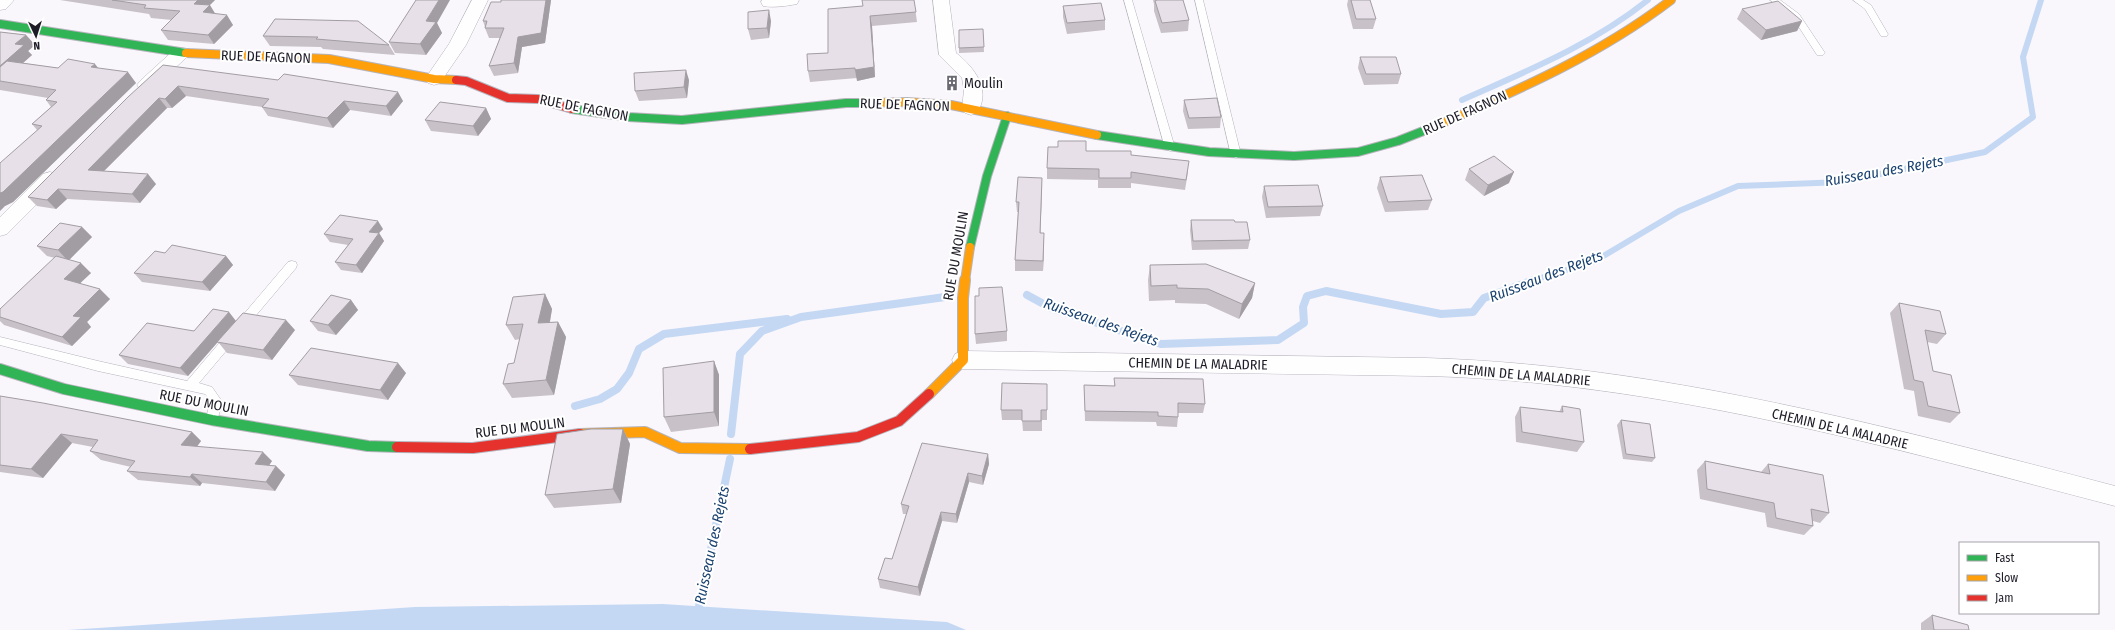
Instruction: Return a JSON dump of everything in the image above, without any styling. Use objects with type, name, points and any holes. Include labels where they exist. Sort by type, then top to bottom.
[{"type":"street","points":[[0,5],[6,0]]},
{"type":"street","points":[[434,78],[457,45],[480,0]]},
{"type":"street","points":[[769,2],[791,0]]},
{"type":"street","points":[[941,0],[948,54],[969,73],[972,80],[974,94],[971,109]]},
{"type":"street","name":"RUE DE FAGNON","points":[[0,24],[181,53],[329,60],[434,78],[466,81],[508,98],[538,99],[567,108],[654,120],[717,118],[866,102],[914,102],[971,109],[1170,148],[1236,155],[1305,156],[1358,152],[1418,135],[1587,58],[1646,20],[1671,0]]},
{"type":"street","points":[[135,96],[181,53]]},
{"type":"street","name":"RUE DU MOULIN","points":[[0,369],[64,389],[212,420],[368,446],[473,448],[599,432],[645,432],[680,448],[757,449],[858,437],[899,421],[949,376],[963,360],[961,300],[968,252],[989,168],[1007,116]]},
{"type":"street","points":[[0,228],[62,167]]},
{"type":"street","name":"CHEMIN DE LA MALADRIE","points":[[963,360],[1449,368],[1552,375],[1694,397],[1823,424],[2115,496]]},
{"type":"lane","points":[[1128,0],[1170,148]]},
{"type":"lane","points":[[1199,0],[1236,155]]},
{"type":"lane","points":[[1774,0],[1796,16],[1820,53]]},
{"type":"lane","points":[[1857,0],[1868,7],[1884,34]]},
{"type":"lane","points":[[190,386],[292,265]]},
{"type":"lane","points":[[0,341],[98,366],[208,390],[214,395],[216,401],[212,420]]},
{"type":"water","points":[[663,604],[947,622],[966,630],[68,630],[415,607]]},
{"type":"building","points":[[112,0],[198,0],[194,4],[210,5],[203,12],[227,15],[208,35],[161,30],[180,11],[144,8],[146,5]]},
{"type":"building","points":[[416,0],[439,0],[426,21],[436,22],[420,44],[389,42]]},
{"type":"building","points":[[501,0],[546,0],[541,33],[518,37],[514,63],[489,66],[504,28],[485,28],[487,21],[483,21],[491,2],[501,2]]},
{"type":"building","points":[[862,0],[914,0],[916,12],[870,16],[874,67],[855,70],[855,68],[808,71],[807,54],[828,53],[828,9],[863,6]]},
{"type":"building","points":[[1183,0],[1189,20],[1162,23],[1155,1]]},
{"type":"building","points":[[1351,0],[1370,0],[1376,19],[1356,19]]},
{"type":"building","points":[[1778,1],[1802,21],[1766,30],[1742,9]]},
{"type":"building","points":[[1101,3],[1105,20],[1067,23],[1063,6]]},
{"type":"building","points":[[769,10],[767,28],[748,29],[748,12]]},
{"type":"building","points":[[275,19],[358,21],[389,45],[316,39],[318,37],[263,36]]},
{"type":"building","points":[[983,29],[984,47],[959,48],[959,30]]},
{"type":"building","points":[[0,32],[26,35],[15,44],[24,45],[0,66]]},
{"type":"building","points":[[1360,57],[1396,57],[1401,74],[1366,74]]},
{"type":"building","points":[[68,59],[95,64],[91,67],[128,72],[3,192],[0,193],[0,163],[42,126],[32,124],[57,102],[46,100],[56,90],[0,81],[0,67],[7,61],[58,68]]},
{"type":"building","points":[[163,65],[278,80],[284,74],[398,92],[386,106],[344,101],[327,118],[262,107],[269,99],[178,86],[165,99],[159,98],[88,170],[148,174],[132,194],[58,189],[47,200],[28,197],[128,97]]},
{"type":"building","points":[[686,70],[684,87],[635,91],[634,73]]},
{"type":"building","points":[[1217,98],[1221,117],[1189,118],[1184,100]]},
{"type":"building","points":[[440,102],[486,108],[473,126],[425,120]]},
{"type":"building","points":[[1058,141],[1086,141],[1086,151],[1131,151],[1131,155],[1189,161],[1186,180],[1131,172],[1131,178],[1099,178],[1099,169],[1047,168],[1048,147],[1058,147]]},
{"type":"building","points":[[1494,156],[1514,172],[1488,185],[1469,169]]},
{"type":"building","points":[[1422,175],[1432,200],[1388,202],[1380,177]]},
{"type":"building","points":[[1018,177],[1042,178],[1040,233],[1044,233],[1043,261],[1015,260],[1019,202],[1016,202]]},
{"type":"building","points":[[1318,185],[1323,206],[1268,207],[1264,186]]},
{"type":"building","points":[[340,215],[378,221],[369,232],[379,233],[356,265],[335,262],[353,239],[324,234]]},
{"type":"building","points":[[1191,220],[1234,220],[1235,222],[1247,222],[1250,240],[1193,241]]},
{"type":"building","points":[[60,223],[82,227],[58,250],[37,246]]},
{"type":"building","points":[[172,245],[226,256],[202,282],[134,273],[155,251],[165,253]]},
{"type":"building","points":[[56,256],[81,263],[64,279],[100,289],[73,316],[81,317],[62,337],[0,317],[0,309]]},
{"type":"building","points":[[1206,264],[1255,283],[1242,304],[1208,289],[1177,288],[1177,285],[1151,286],[1150,265]]},
{"type":"building","points":[[1002,287],[1007,331],[975,334],[975,296],[979,296],[979,288]]},
{"type":"building","points":[[545,294],[538,323],[558,322],[546,380],[503,384],[508,364],[514,363],[523,324],[506,325],[513,297]]},
{"type":"building","points":[[331,295],[351,300],[328,325],[310,321]]},
{"type":"building","points":[[1899,303],[1940,311],[1946,334],[1925,330],[1933,371],[1951,375],[1960,413],[1928,406],[1923,382],[1914,380]]},
{"type":"building","points":[[213,309],[229,312],[180,368],[119,355],[147,323],[194,331]]},
{"type":"building","points":[[243,313],[286,320],[263,350],[217,342]]},
{"type":"building","points":[[311,348],[398,363],[380,390],[289,375]]},
{"type":"building","points":[[714,361],[714,412],[664,417],[663,368]]},
{"type":"building","points":[[1114,378],[1203,379],[1205,404],[1178,403],[1178,417],[1158,416],[1158,412],[1085,411],[1084,385],[1115,386]]},
{"type":"building","points":[[1002,383],[1047,384],[1047,410],[1041,410],[1041,421],[1022,421],[1022,410],[1001,410]]},
{"type":"building","points":[[0,396],[192,432],[181,445],[263,452],[255,464],[276,466],[266,482],[192,474],[190,477],[127,471],[135,461],[90,451],[98,440],[61,434],[31,469],[0,465]]},
{"type":"building","points":[[1562,406],[1580,409],[1584,442],[1522,432],[1520,407],[1563,412]]},
{"type":"building","points":[[1621,420],[1650,424],[1655,458],[1626,454]]},
{"type":"building","points":[[591,429],[623,429],[613,489],[545,495],[557,434]]},
{"type":"building","points":[[922,443],[988,454],[982,476],[968,473],[956,514],[941,512],[918,587],[878,579],[885,558],[892,559],[909,506],[901,504]]},
{"type":"building","points":[[1705,461],[1770,474],[1768,464],[1823,475],[1829,513],[1811,509],[1813,526],[1776,518],[1774,503],[1707,489]]},
{"type":"building","points":[[1932,615],[1968,625],[1969,630],[1934,630]]},
{"type":"waterway","points":[[1462,100],[1582,44],[1627,16],[1648,0]]},
{"type":"waterway","name":"Ruisseau des Rejets","points":[[1533,280],[1595,261],[1679,211],[1738,186],[1842,182],[1985,152],[2033,117],[2023,57],[2041,0]]},
{"type":"waterway","name":"Ruisseau des Rejets","points":[[1027,295],[1051,308],[1161,344],[1278,340],[1304,323],[1303,307],[1307,296],[1326,291],[1441,314],[1473,312],[1484,298],[1533,280]]},
{"type":"waterway","name":"Ruisseau des Rejets","points":[[731,434],[740,354],[762,331],[801,317],[945,297]]},
{"type":"waterway","points":[[575,406],[600,399],[617,389],[629,373],[639,349],[664,334],[787,319]]},
{"type":"waterway","name":"Ruisseau des Rejets","points":[[694,630],[730,459]]},
{"type":"traffic: fast","points":[[0,24],[186,53]]},
{"type":"traffic: fast","points":[[572,109],[628,117],[682,120],[846,103],[870,103]]},
{"type":"traffic: fast","points":[[970,247],[987,176],[1007,116]]},
{"type":"traffic: fast","points":[[1097,135],[1153,145],[1237,155],[1294,156],[1358,152],[1398,141],[1436,126]]},
{"type":"traffic: fast","points":[[0,369],[64,389],[212,420],[368,446],[397,447]]},
{"type":"traffic: slow","points":[[1436,126],[1528,86],[1588,56],[1644,21],[1671,0]]},
{"type":"traffic: slow","points":[[186,53],[329,59],[434,79],[456,80]]},
{"type":"traffic: slow","points":[[870,103],[907,102],[951,105],[1097,135]]},
{"type":"traffic: slow","points":[[929,394],[963,360],[963,298],[970,247]]},
{"type":"traffic: slow","points":[[580,434],[599,432],[645,432],[680,448],[750,449]]},
{"type":"traffic: jam","points":[[456,80],[466,81],[508,98],[538,99],[572,109]]},
{"type":"traffic: jam","points":[[750,449],[858,437],[899,421],[929,394]]},
{"type":"traffic: jam","points":[[397,447],[473,448],[580,434]]},
{"type":"place","name":"Moulin","points":[[952,83]]}]
